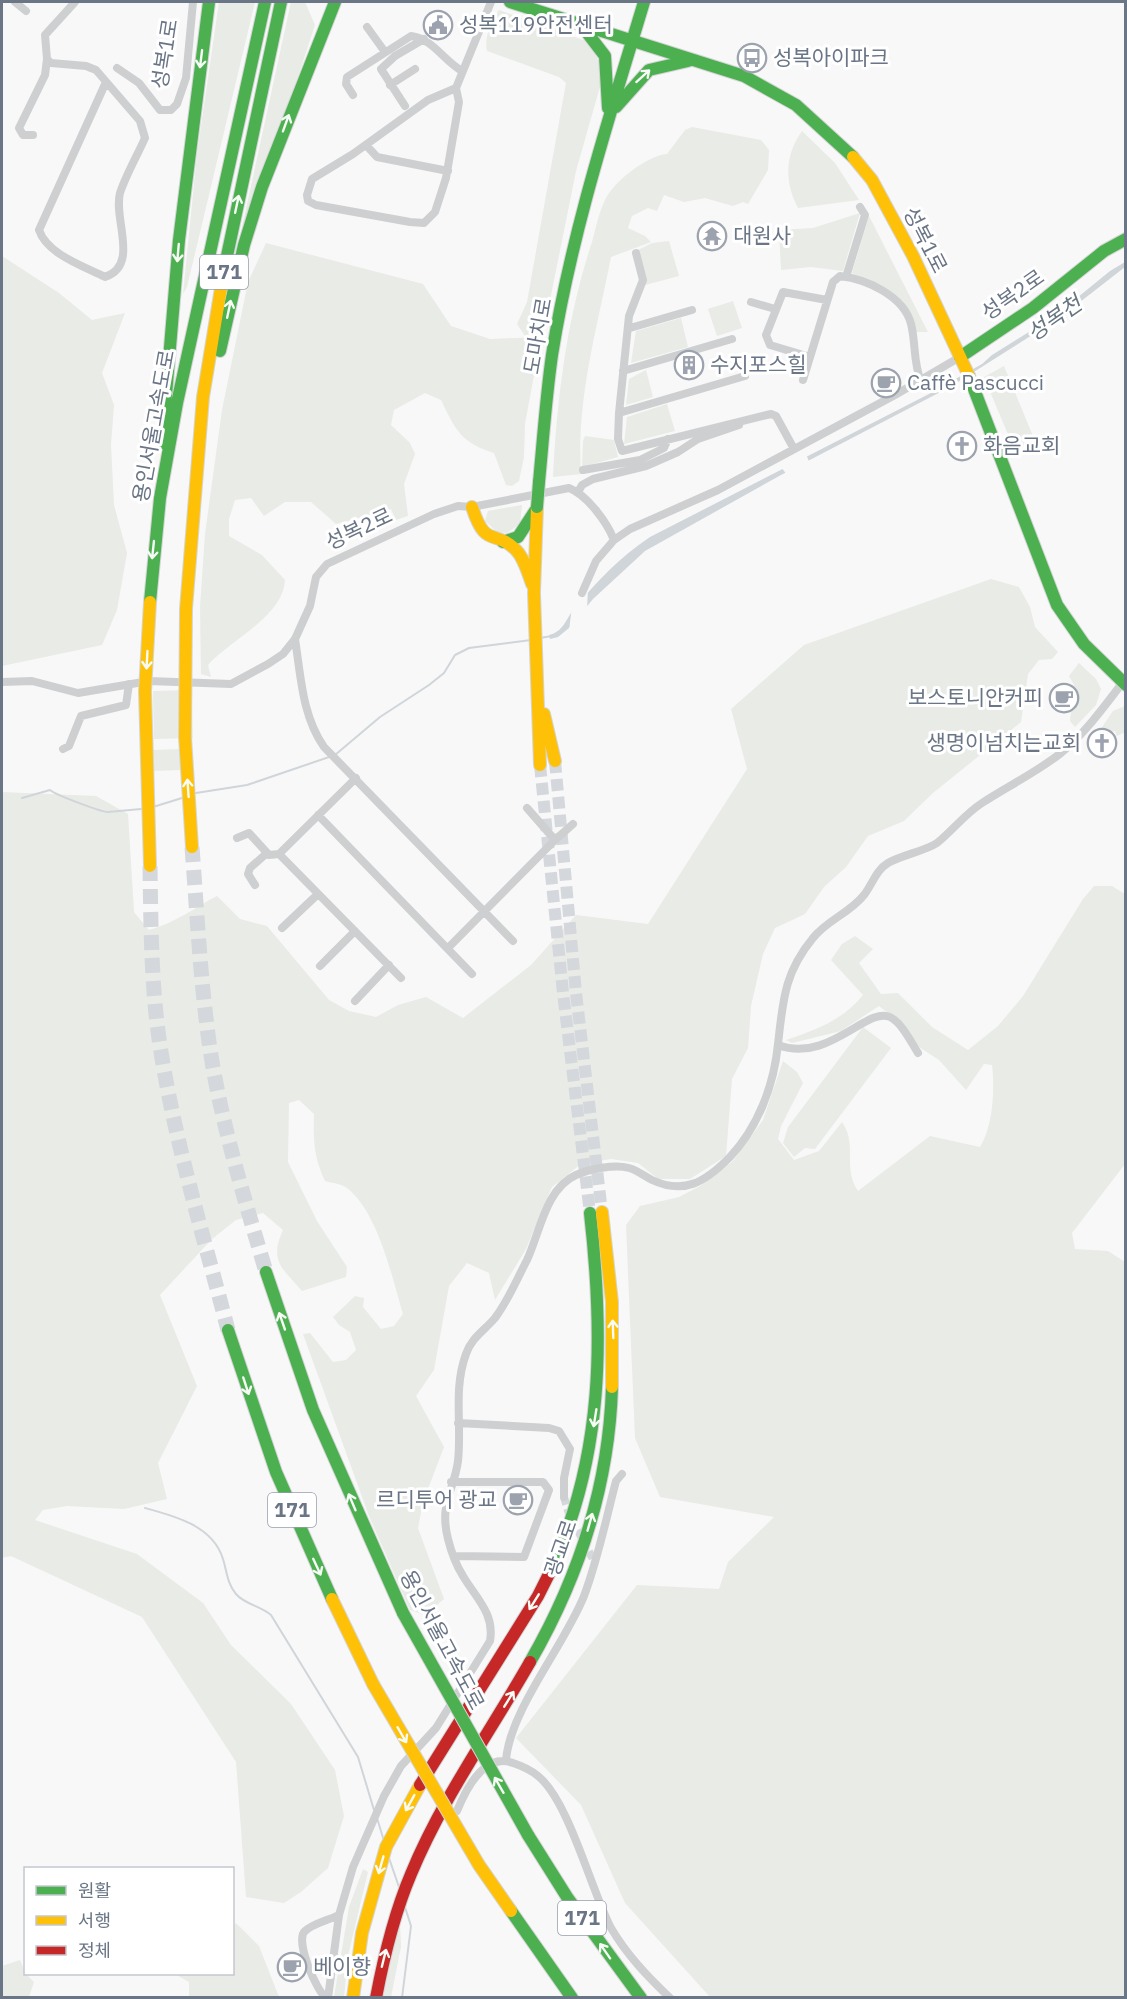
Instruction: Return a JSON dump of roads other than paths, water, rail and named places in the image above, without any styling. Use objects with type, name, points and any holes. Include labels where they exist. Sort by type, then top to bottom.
[{"type":"main road","points":[[160,498],[163,422],[179,240],[209,2]]},
{"type":"main road","name":"용인서울고속도로","points":[[150,866],[145,691],[150,602],[160,498],[200,292],[265,2]]},
{"type":"main road","name":"용인서울고속도로","points":[[192,847],[185,737],[186,609],[192,511],[203,397],[219,293],[281,2]]},
{"type":"main road","points":[[192,511],[212,387],[244,244],[292,106],[335,2]]},
{"type":"main road","name":"성복1로","points":[[510,2],[633,39],[744,76],[770,88],[820,124],[855,158],[872,180],[912,256],[973,384],[1054,600],[1084,644],[1125,682]]},
{"type":"main road","name":"도마치로","points":[[537,686],[534,594],[537,507],[554,346],[592,174],[644,2]]},
{"type":"main road","points":[[581,25],[605,57],[608,117]]},
{"type":"main road","points":[[608,117],[632,86],[649,70],[693,60]]},
{"type":"main road","name":"성복2로","points":[[962,361],[1104,251],[1125,239]]},
{"type":"main road","points":[[472,507],[481,531],[490,539],[503,542],[520,555],[534,594]]},
{"type":"main road","points":[[503,542],[518,537],[537,507]]},
{"type":"main road","points":[[537,686],[555,761]]},
{"type":"main road","points":[[537,686],[540,765]]},
{"type":"main road","name":"광교로","points":[[353,1998],[362,1934],[381,1862],[394,1833],[438,1753],[538,1596],[549,1575],[577,1505],[590,1451],[601,1384],[601,1311],[596,1213],[608,1261],[613,1355],[608,1434],[592,1515],[574,1576],[550,1625],[417,1859],[395,1919],[376,1998]]},
{"type":"main road","name":"용인서울고속도로","points":[[266,1272],[313,1410],[403,1613],[528,1835],[574,1906],[641,1998]]},
{"type":"main road","name":"171","points":[[228,1330],[276,1472],[304,1540],[373,1684],[479,1865],[572,1998]]},
{"type":"street","points":[[15,2],[26,11]]},
{"type":"street","points":[[33,135],[22,135],[19,128],[45,75],[47,59],[45,35],[75,2]]},
{"type":"street","name":"성복1로","points":[[117,68],[139,83],[160,110],[171,110],[177,104],[186,78],[193,2]]},
{"type":"street","points":[[456,88],[428,100],[366,145],[312,179],[307,195],[308,201],[328,207],[424,223],[435,212],[448,171],[459,102],[456,88],[492,2]]},
{"type":"street","points":[[367,27],[385,52]]},
{"type":"street","points":[[353,95],[345,80],[411,36],[424,39],[445,60],[462,70]]},
{"type":"street","points":[[405,106],[382,72],[382,66],[424,39]]},
{"type":"street","points":[[47,59],[51,63],[86,66],[96,70],[140,121],[145,138],[120,194],[124,246],[121,265],[114,274],[105,277],[56,252],[42,239],[39,230],[106,82]]},
{"type":"street","points":[[390,85],[415,69]]},
{"type":"street","points":[[366,145],[377,157],[448,171]]},
{"type":"street","points":[[846,277],[864,215],[860,207]]},
{"type":"street","points":[[626,462],[618,439],[619,413],[630,328],[629,316],[643,279],[636,253]]},
{"type":"street","points":[[803,380],[832,282],[840,276],[880,290],[907,314],[921,381]]},
{"type":"street","points":[[810,357],[770,345],[766,341],[775,309],[783,292],[827,300]]},
{"type":"street","points":[[751,302],[775,309]]},
{"type":"street","points":[[630,328],[692,310]]},
{"type":"street","points":[[623,371],[732,339]]},
{"type":"street","name":"성복2로","points":[[582,592],[596,561],[614,540],[630,529],[718,490],[962,361]]},
{"type":"street","points":[[619,413],[746,376]]},
{"type":"street","points":[[622,451],[756,416],[776,416],[794,449]]},
{"type":"street","points":[[614,540],[610,531],[578,492],[582,485],[593,479],[646,466],[678,452],[698,439],[751,423],[756,416]]},
{"type":"street","points":[[583,470],[640,460],[664,448],[668,439]]},
{"type":"street","name":"성복2로","points":[[2,682],[32,681],[78,693],[167,680],[231,684],[283,654],[295,639],[310,606],[316,577],[327,564],[434,514],[458,506],[472,507],[562,488],[578,492]]},
{"type":"street","points":[[295,639],[312,730],[324,747],[487,911],[513,941]]},
{"type":"street","points":[[339,1916],[306,1930],[302,1935],[302,1943],[315,1981],[320,1993],[327,1998],[339,1916],[362,1844],[401,1766],[436,1728],[490,1641],[492,1632],[488,1613],[464,1578],[454,1556],[446,1525],[447,1495],[458,1463],[461,1370],[472,1340],[494,1319],[502,1307],[528,1257],[559,1186],[575,1175],[626,1167],[653,1180],[682,1188],[694,1185],[729,1158],[745,1139],[765,1102],[778,1045],[783,995],[800,956],[813,938],[826,924],[866,894],[882,867],[920,848],[934,845],[981,804],[1063,751],[1090,724],[1125,682]]},
{"type":"street","points":[[63,749],[69,746],[81,716],[126,705],[129,684]]},
{"type":"street","points":[[237,838],[249,833],[267,853],[274,856],[279,854],[356,778]]},
{"type":"street","points":[[527,808],[555,840]]},
{"type":"street","points":[[318,815],[472,974]]},
{"type":"street","points":[[448,948],[573,824]]},
{"type":"street","points":[[255,885],[248,874],[250,868],[267,853]]},
{"type":"street","points":[[279,854],[401,978]]},
{"type":"street","points":[[282,928],[318,894]]},
{"type":"street","points":[[320,966],[355,931]]},
{"type":"street","points":[[355,1001],[389,965]]},
{"type":"street","points":[[778,1045],[790,1050],[818,1047],[831,1042],[874,1016],[884,1015],[897,1023],[918,1053]]},
{"type":"street","points":[[458,1423],[549,1428],[559,1431],[570,1449],[564,1478],[564,1497]]},
{"type":"street","points":[[506,1760],[507,1744],[517,1721],[584,1596],[616,1481],[622,1474]]},
{"type":"street","points":[[451,1482],[543,1482],[549,1490],[524,1557],[454,1556]]},
{"type":"street","points":[[457,1811],[475,1777],[486,1767],[506,1760],[530,1771],[547,1786],[573,1837],[612,1930],[634,1962],[670,1998]]},
{"type":"water","name":"성복천","points":[[1125,262],[1125,267],[1062,316],[950,387],[781,475],[645,551],[593,599],[569,628],[558,637],[550,639],[549,635],[561,628],[600,579],[650,537],[929,394],[982,364],[992,355],[1056,315],[1110,271]]},
{"type":"waterway","points":[[540,638],[552,636]]},
{"type":"waterway","points":[[196,793],[247,785],[335,755],[380,717],[444,673],[455,655],[469,648],[531,640]]},
{"type":"waterway","points":[[22,798],[50,790],[108,812],[141,809]]},
{"type":"waterway","points":[[153,807],[182,798]]},
{"type":"waterway","points":[[145,1508],[180,1519],[202,1530],[218,1548],[229,1582],[236,1594],[271,1615],[358,1757],[374,1810]]},
{"type":"waterway","points":[[377,1818],[384,1841]]},
{"type":"waterway","points":[[389,1858],[400,1890]]},
{"type":"waterway","points":[[402,1998],[411,1926],[404,1904]]},
{"type":"tunnel","points":[[555,761],[576,993],[602,1212]]},
{"type":"tunnel","points":[[540,765],[563,993],[590,1213]]},
{"type":"tunnel","points":[[192,847],[203,993],[219,1100],[266,1272]]},
{"type":"tunnel","points":[[150,866],[153,982],[161,1052],[182,1157],[228,1330]]},
{"type":"tunnel","points":[[564,1497],[569,1514],[594,1561]]},
{"type":"place","name":"성복119안전센터","points":[[438,25]]},
{"type":"place","name":"성복아이파크","points":[[752,58]]},
{"type":"place","name":"대원사","points":[[712,236]]},
{"type":"place","name":"수지포스힐","points":[[689,365]]},
{"type":"place","name":"Caffè Pascucci","points":[[886,383]]},
{"type":"place","name":"화음교회","points":[[962,446]]},
{"type":"place","name":"보스토니안커피","points":[[1064,698]]},
{"type":"place","name":"생명이넘치는교회","points":[[1102,743]]},
{"type":"place","name":"르디투어 광교","points":[[518,1500]]},
{"type":"place","name":"베이향","points":[[292,1967]]}]
